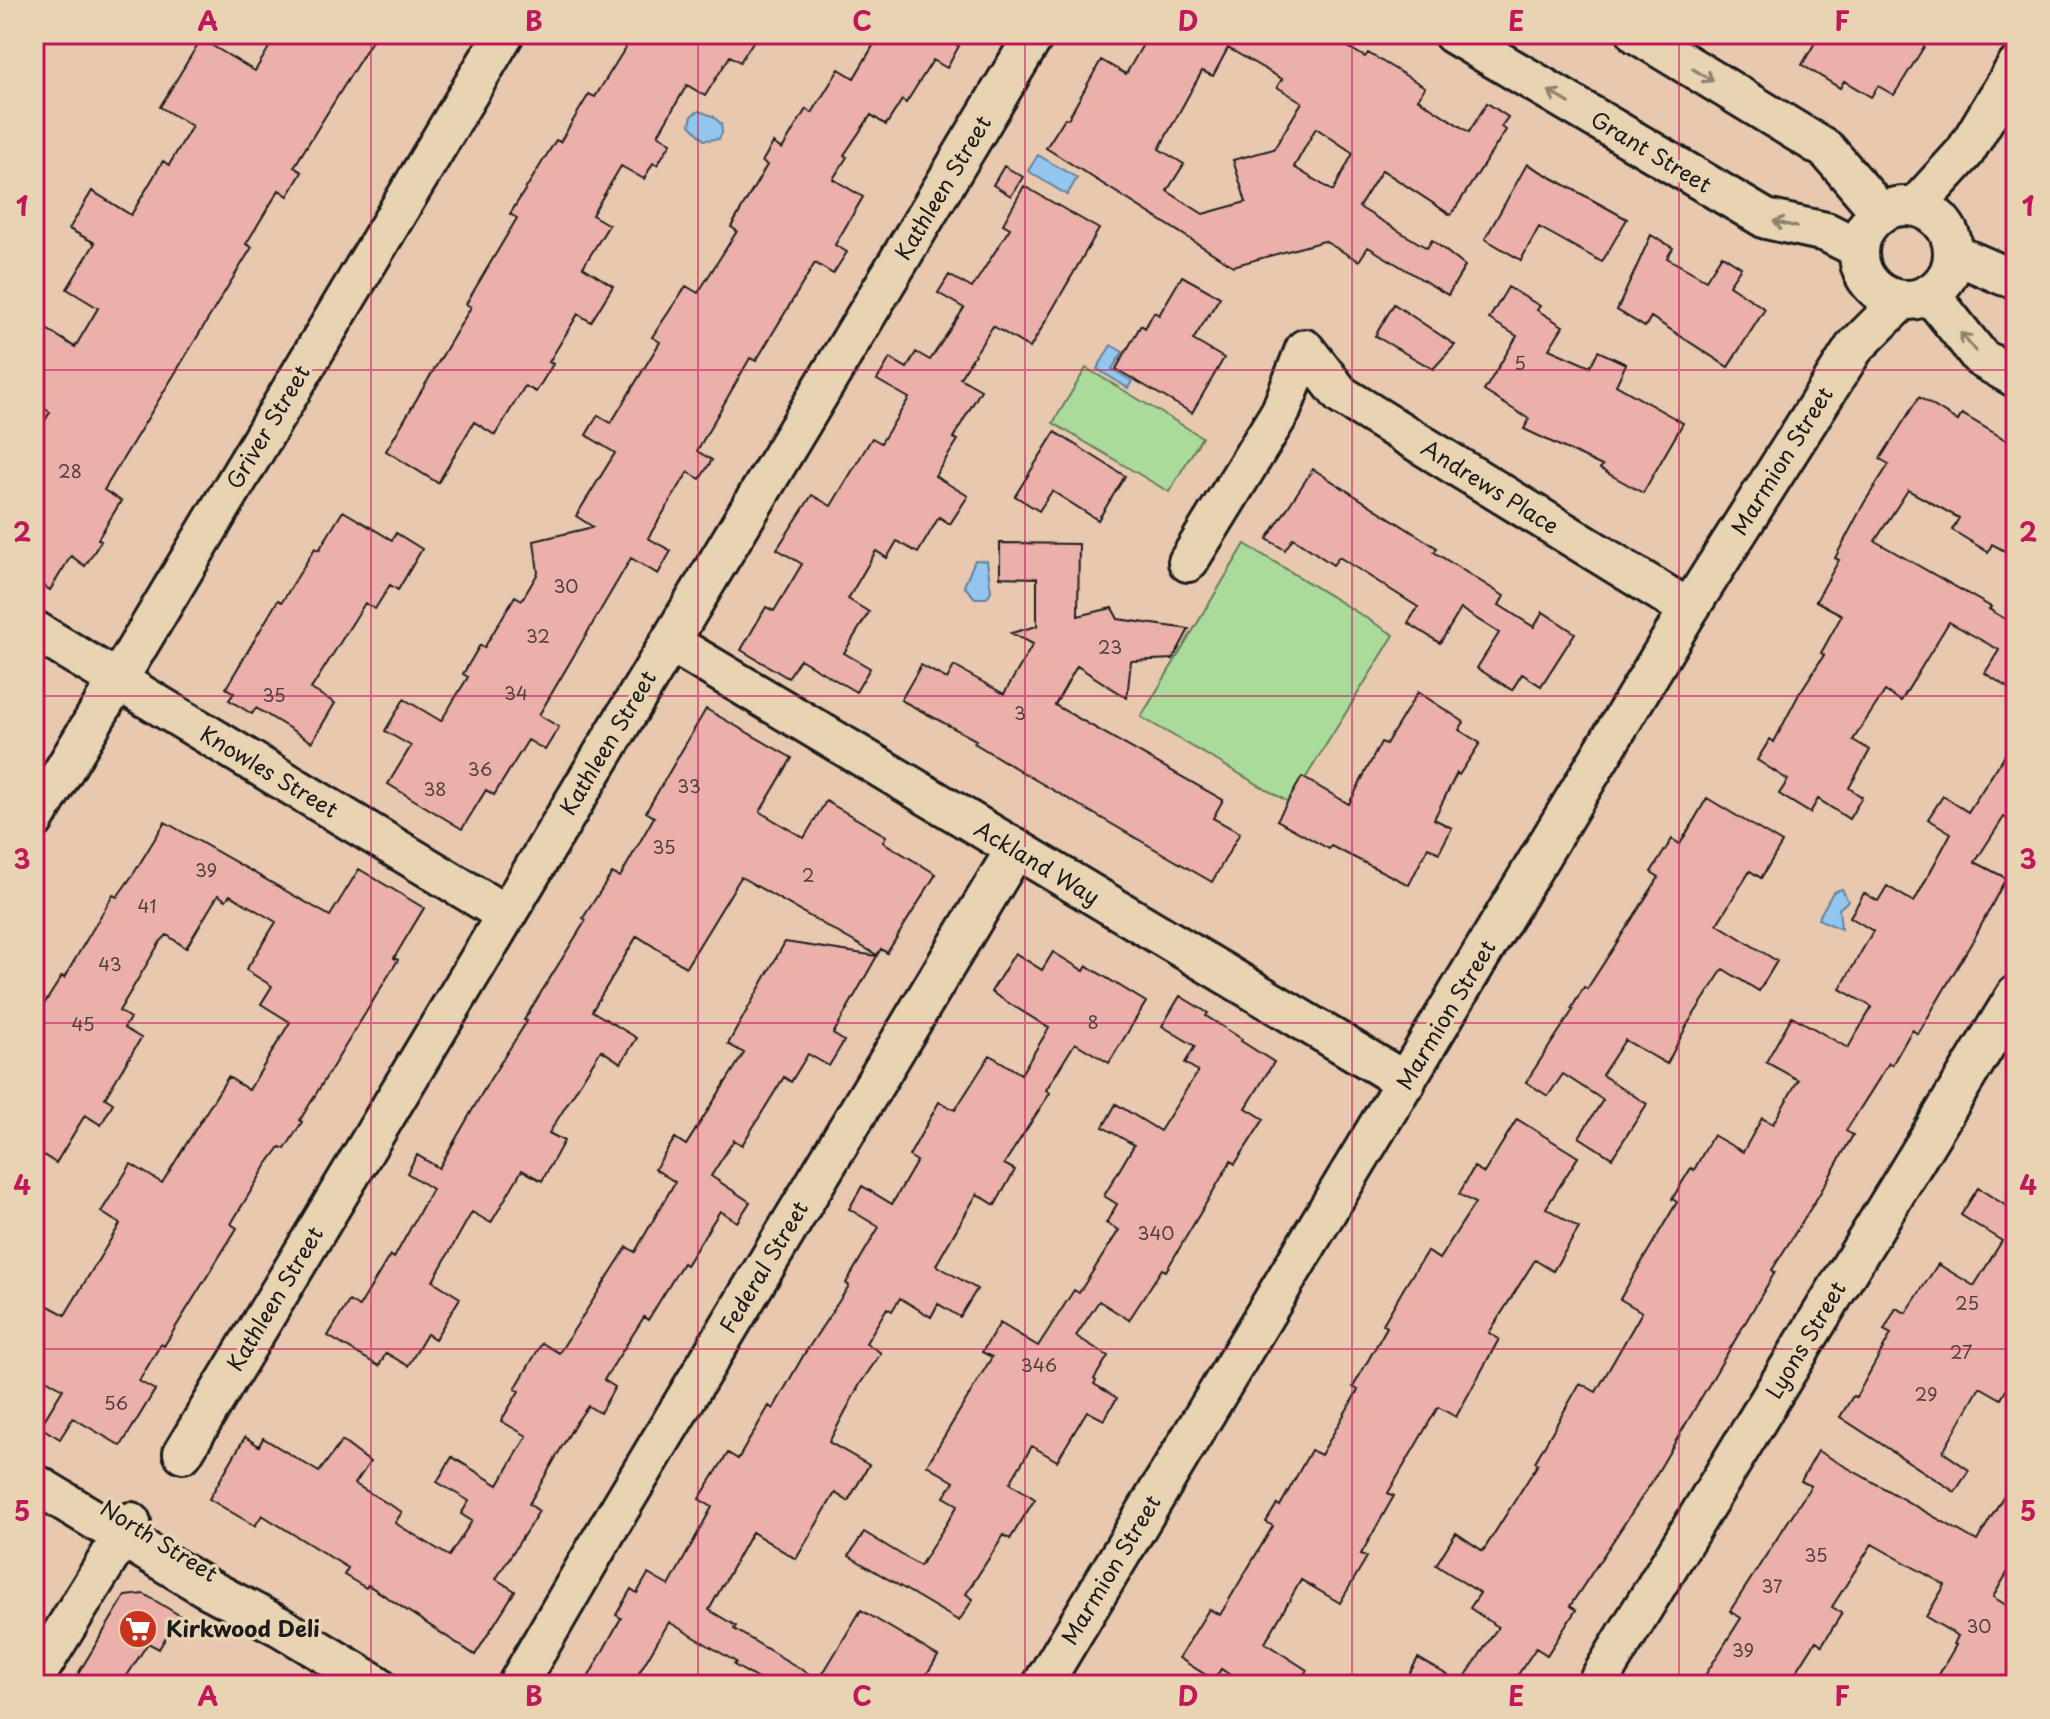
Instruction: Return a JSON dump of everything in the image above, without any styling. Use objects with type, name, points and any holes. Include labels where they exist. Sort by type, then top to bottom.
[{"type":"street","name":"Griver Street","points":[[34,820],[504,34]]},
{"type":"street","name":"Kathleen Street","points":[[183,1453],[1035,34]]},
{"type":"street","name":"Grant Street","points":[[1453,34],[1766,219],[1826,232],[1862,264]]},
{"type":"street","points":[[1637,34],[1827,150],[1898,210],[1928,211],[1940,220],[1951,242],[2005,276],[2016,276]]},
{"type":"street","points":[[1965,152],[1951,242],[1951,270],[1943,284],[1916,298],[1887,297],[1875,290],[1862,264],[1862,234],[1870,222],[1898,210],[1965,152],[2016,67]]},
{"type":"street","name":"Marmion Street","points":[[1854,348],[1862,264]]},
{"type":"street","points":[[1916,298],[1981,358],[2016,378]]},
{"type":"street","name":"Marmion Street","points":[[1042,1685],[1689,609],[1854,348],[1916,298]]},
{"type":"street","name":"Andrews Place","points":[[1188,562],[1281,411],[1302,334],[1341,395],[1689,609]]},
{"type":"street","name":"Knowles Street","points":[[34,630],[505,914]]},
{"type":"street","name":"Ackland Way","points":[[670,642],[1406,1082]]},
{"type":"street","name":"Federal Street","points":[[517,1685],[1015,850]]},
{"type":"street","name":"Lyons Street","points":[[1596,1685],[2016,995]]},
{"type":"street","name":"North Street","points":[[34,1464],[116,1523]]},
{"type":"street","name":"North Street","points":[[34,1483],[218,1575],[279,1626],[377,1685]]},
{"type":"street","points":[[34,1638],[116,1523]]},
{"type":"street","points":[[34,1679],[116,1523]]},
{"type":"green space","points":[[1086,368],[1202,437],[1169,492],[1053,423]]},
{"type":"green space","points":[[1245,544],[1394,635],[1290,803],[1141,717]]},
{"type":"water","points":[[699,111],[713,116],[721,124],[719,139],[704,140],[690,125],[692,115]]},
{"type":"water","points":[[1038,155],[1077,178],[1067,195],[1028,171]]},
{"type":"water","points":[[1111,345],[1123,352],[1112,369],[1132,381],[1128,388],[1097,369]]},
{"type":"water","points":[[975,560],[987,561],[991,591],[987,598],[975,598],[964,586]]},
{"type":"water","points":[[1842,889],[1848,901],[1839,909],[1841,929],[1818,919],[1833,892]]},
{"type":"building","points":[[277,34],[376,34],[294,167],[302,172],[288,196],[279,190],[246,244],[252,247],[104,490],[121,501],[98,539],[101,541],[85,566],[71,556],[50,590],[34,580],[34,439],[50,412],[34,403],[34,338],[42,326],[75,347],[98,308],[67,289],[95,243],[69,229],[92,191],[131,215],[163,161],[169,165],[192,126],[160,107],[201,39],[255,71]]},
{"type":"building","points":[[634,34],[758,34],[740,62],[730,56],[705,96],[687,85],[658,135],[671,143],[657,165],[653,163],[644,179],[621,166],[592,215],[609,225],[583,267],[613,286],[591,322],[578,314],[549,362],[553,364],[536,392],[525,386],[495,435],[474,422],[438,483],[386,451],[471,307],[466,304],[517,218],[510,214],[556,140],[560,142],[589,94],[595,97]]},
{"type":"building","points":[[880,34],[958,34],[953,43],[959,46],[947,68],[933,60],[906,103],[902,100],[886,125],[871,115],[844,155],[847,157],[833,179],[863,197],[835,245],[847,252],[833,274],[815,263],[756,361],[750,358],[697,451],[712,460],[700,479],[688,472],[648,538],[671,551],[658,574],[631,558],[539,715],[559,727],[545,750],[528,740],[494,795],[486,790],[462,829],[388,784],[411,746],[385,731],[404,699],[441,721],[468,677],[463,674],[480,645],[484,648],[515,596],[522,600],[538,573],[534,541],[593,527],[576,516],[615,453],[586,435],[598,415],[611,423],[660,342],[652,337],[686,286],[698,293],[737,231],[731,227],[767,165],[762,162],[773,143],[782,149],[806,109],[812,113],[839,69],[854,78]]},
{"type":"building","points":[[1149,34],[1326,34],[1365,57],[1368,53],[1425,87],[1418,99],[1469,132],[1487,103],[1508,117],[1501,127],[1506,130],[1451,215],[1382,170],[1359,207],[1427,248],[1432,240],[1465,266],[1448,295],[1368,247],[1359,261],[1324,241],[1233,266],[1046,148],[1065,118],[1068,119],[1101,60],[1126,74]],"holes":[[[1228,48],[1282,79],[1277,87],[1302,102],[1274,149],[1233,160],[1246,202],[1203,214],[1167,191],[1184,164],[1159,149],[1202,71],[1213,76]],[[1316,128],[1353,153],[1333,191],[1294,167]]]},
{"type":"building","points":[[1820,34],[1932,34],[1894,95],[1878,86],[1871,97],[1844,81],[1840,88],[1802,65]]},
{"type":"building","points":[[1527,164],[1627,219],[1602,262],[1539,227],[1521,260],[1485,239]]},
{"type":"building","points":[[1004,166],[1023,177],[1011,196],[993,185]]},
{"type":"building","points":[[1024,186],[1099,229],[1030,348],[993,326],[960,378],[981,390],[953,438],[958,440],[935,476],[968,496],[950,524],[939,517],[918,553],[897,541],[887,558],[876,551],[848,599],[869,612],[844,653],[870,668],[856,692],[800,659],[788,678],[741,650],[766,607],[774,611],[802,564],[777,549],[812,495],[831,506],[872,438],[881,443],[909,398],[877,380],[890,358],[907,368],[916,352],[930,360],[964,308],[938,293],[949,275],[972,288],[1010,228],[1003,224]]},
{"type":"building","points":[[1651,235],[1673,248],[1667,258],[1706,280],[1722,255],[1741,267],[1729,285],[1765,309],[1728,367],[1651,317],[1645,327],[1617,310]]},
{"type":"building","points":[[1182,276],[1220,297],[1193,340],[1224,358],[1192,413],[1116,369],[1141,325],[1145,328],[1154,312],[1159,315]]},
{"type":"building","points":[[1508,287],[1540,306],[1537,310],[1563,326],[1549,349],[1590,367],[1598,351],[1626,364],[1616,385],[1683,423],[1643,493],[1600,469],[1602,466],[1524,429],[1529,419],[1484,391],[1517,336],[1489,319]]},
{"type":"building","points":[[1394,304],[1455,345],[1433,369],[1375,336]]},
{"type":"building","points":[[1919,397],[1958,421],[1962,414],[2016,446],[2016,557],[1992,544],[1988,552],[1952,530],[1959,518],[1908,490],[1875,541],[2016,623],[2016,693],[1985,673],[1999,650],[1949,622],[1901,701],[1885,691],[1853,740],[1870,750],[1849,788],[1862,797],[1849,819],[1818,799],[1810,813],[1779,794],[1788,780],[1757,760],[1770,739],[1774,742],[1824,655],[1821,653],[1842,615],[1816,601],[1839,560],[1835,558],[1864,503],[1889,464],[1880,459]]},
{"type":"building","points":[[1055,432],[1125,476],[1098,520],[1052,491],[1039,511],[1015,496]]},
{"type":"building","points":[[1313,469],[1437,548],[1434,552],[1504,596],[1499,605],[1534,627],[1543,612],[1575,633],[1541,686],[1522,674],[1512,690],[1477,668],[1499,633],[1461,609],[1440,643],[1408,623],[1418,607],[1339,557],[1333,565],[1293,538],[1285,550],[1267,539]]},
{"type":"building","points":[[343,511],[392,540],[396,533],[422,549],[398,590],[390,585],[375,609],[365,603],[311,689],[335,703],[312,742],[256,708],[252,714],[229,700],[234,693],[226,688],[278,600],[282,602],[315,548],[319,550]]},
{"type":"building","points":[[1000,543],[1079,544],[1078,616],[1112,608],[1118,619],[1189,629],[1173,659],[1131,661],[1127,698],[1077,666],[1055,705],[1223,800],[1213,818],[1240,833],[1212,882],[1027,775],[974,743],[976,740],[901,700],[921,665],[947,679],[954,666],[1004,694],[1033,644],[1011,633],[1037,626],[1037,578],[1000,577]]},
{"type":"building","points":[[1418,692],[1464,722],[1459,730],[1480,743],[1459,775],[1457,773],[1434,819],[1452,828],[1439,853],[1428,847],[1409,885],[1331,846],[1329,849],[1277,820],[1302,777],[1349,804],[1381,742],[1386,744]]},
{"type":"building","points":[[706,709],[792,758],[760,812],[804,838],[826,801],[886,836],[883,842],[936,874],[887,953],[881,949],[877,955],[741,877],[686,967],[637,936],[592,1011],[637,1038],[621,1063],[601,1050],[549,1133],[564,1141],[542,1181],[522,1170],[491,1223],[472,1212],[433,1281],[460,1298],[435,1339],[427,1334],[408,1366],[386,1353],[379,1366],[328,1336],[349,1301],[359,1307],[390,1255],[394,1258],[432,1189],[407,1173],[417,1155],[439,1168],[586,920],[583,918],[612,873],[620,877],[654,817],[646,812]]},
{"type":"building","points":[[2016,738],[2016,824],[2004,817],[1975,862],[2006,878],[1918,1034],[1912,1030],[1892,1065],[1889,1063],[1846,1131],[1853,1135],[1819,1195],[1772,1270],[1775,1272],[1650,1485],[1570,1606],[1576,1610],[1547,1655],[1536,1648],[1511,1685],[1403,1685],[1418,1658],[1461,1683],[1498,1627],[1470,1608],[1480,1593],[1436,1565],[1456,1533],[1483,1551],[1538,1464],[1535,1462],[1580,1383],[1596,1392],[1642,1312],[1620,1299],[1677,1202],[1672,1199],[1691,1168],[1694,1170],[1713,1135],[1743,1152],[1762,1118],[1773,1124],[1798,1080],[1766,1062],[1792,1016],[1848,1048],[1872,1007],[1840,989],[1873,931],[1850,917],[1864,893],[1878,901],[1887,886],[1914,902],[1951,833],[1928,819],[1943,796],[1968,812]]},
{"type":"building","points":[[1707,798],[1782,843],[1761,878],[1750,871],[1717,924],[1777,961],[1759,991],[1723,969],[1687,1025],[1667,1064],[1625,1040],[1602,1075],[1647,1104],[1612,1158],[1579,1137],[1603,1100],[1563,1074],[1548,1096],[1526,1082],[1573,1010],[1584,987],[1587,989],[1659,877],[1651,872],[1672,839],[1680,844]]},
{"type":"building","points":[[165,822],[330,916],[359,869],[424,908],[394,958],[398,960],[300,1120],[302,1122],[285,1149],[280,1147],[266,1166],[231,1224],[237,1228],[139,1381],[155,1390],[121,1446],[73,1418],[60,1439],[40,1427],[63,1389],[34,1372],[34,1298],[65,1315],[120,1224],[101,1212],[131,1164],[162,1183],[228,1077],[249,1090],[290,1022],[261,1004],[272,986],[246,970],[276,922],[230,895],[226,900],[218,895],[186,948],[167,935],[160,942],[119,1011],[130,1018],[124,1028],[141,1038],[105,1098],[113,1103],[101,1125],[85,1115],[56,1163],[34,1149],[34,1020],[62,976],[64,978],[113,895],[117,897]]},
{"type":"building","points":[[785,942],[877,956],[833,1034],[844,1041],[829,1066],[808,1054],[791,1082],[784,1077],[742,1145],[734,1140],[711,1176],[750,1202],[737,1222],[720,1211],[648,1320],[644,1317],[604,1380],[615,1387],[600,1413],[588,1406],[575,1424],[529,1504],[539,1511],[496,1579],[515,1591],[475,1655],[368,1585],[366,1588],[344,1575],[348,1568],[262,1515],[255,1526],[209,1499],[245,1437],[259,1446],[263,1438],[319,1472],[342,1441],[370,1462],[355,1484],[402,1512],[395,1523],[449,1556],[472,1521],[461,1514],[469,1501],[437,1482],[452,1457],[498,1485],[527,1436],[501,1421],[519,1391],[515,1389],[542,1343],[559,1353],[627,1247],[635,1252],[675,1182],[655,1169],[675,1138],[686,1145],[744,1053],[728,1044]]},
{"type":"building","points":[[1053,952],[1084,971],[1087,966],[1146,1002],[1109,1063],[1075,1043],[1046,1090],[1050,1093],[1004,1164],[1015,1170],[995,1205],[977,1194],[936,1265],[977,1289],[960,1317],[938,1304],[931,1317],[900,1298],[892,1311],[887,1308],[866,1343],[881,1353],[860,1384],[829,1442],[869,1465],[848,1501],[835,1493],[796,1559],[752,1532],[709,1610],[736,1626],[734,1629],[819,1680],[861,1610],[938,1656],[920,1685],[768,1685],[669,1622],[632,1685],[584,1685],[621,1618],[616,1615],[631,1589],[637,1593],[648,1574],[669,1586],[712,1507],[699,1499],[728,1453],[738,1459],[769,1406],[773,1409],[849,1286],[846,1283],[879,1227],[849,1209],[862,1186],[892,1204],[917,1161],[909,1156],[939,1102],[955,1110],[990,1055],[1021,1074],[1049,1028],[991,992],[1015,953],[1042,970]]},
{"type":"building","points":[[1180,996],[1274,1062],[1246,1108],[1264,1119],[1235,1164],[1231,1161],[1166,1271],[1162,1269],[1129,1320],[1099,1301],[1076,1336],[1108,1356],[1094,1384],[1117,1398],[1104,1420],[1087,1411],[1057,1461],[1032,1446],[1010,1483],[1035,1499],[1010,1539],[1004,1535],[966,1594],[973,1599],[959,1621],[849,1556],[864,1532],[920,1566],[958,1505],[944,1497],[954,1482],[927,1465],[992,1357],[982,1352],[1000,1323],[1038,1346],[1074,1290],[1079,1293],[1119,1230],[1106,1223],[1117,1204],[1104,1196],[1134,1145],[1103,1127],[1116,1104],[1160,1131],[1198,1071],[1185,1063],[1195,1046],[1162,1026]]},
{"type":"building","points":[[1517,1119],[1578,1157],[1546,1208],[1579,1228],[1553,1271],[1535,1260],[1489,1333],[1499,1339],[1456,1417],[1438,1407],[1388,1493],[1394,1496],[1361,1554],[1367,1557],[1340,1603],[1301,1580],[1265,1643],[1307,1670],[1297,1685],[1279,1685],[1264,1676],[1258,1685],[1245,1685],[1221,1669],[1214,1680],[1179,1658],[1209,1609],[1220,1615],[1273,1526],[1266,1522],[1277,1504],[1280,1506],[1311,1450],[1321,1455],[1358,1390],[1353,1387],[1387,1327],[1383,1324],[1404,1288],[1427,1251],[1439,1259],[1475,1203],[1459,1194],[1474,1167],[1484,1173]]},
{"type":"building","points":[[1978,1188],[2016,1212],[2016,1373],[2001,1399],[1980,1387],[1943,1452],[1969,1470],[1955,1492],[1840,1417],[1853,1396],[1856,1397],[1891,1334],[1884,1330],[1896,1308],[1906,1313],[1938,1264],[1974,1286],[2002,1241],[1961,1215]]},
{"type":"building","points":[[1818,1451],[1977,1541],[2016,1475],[2016,1558],[1993,1597],[2016,1611],[2016,1685],[1933,1685],[1958,1636],[1926,1617],[1945,1585],[1872,1544],[1832,1607],[1842,1613],[1822,1645],[1816,1641],[1788,1685],[1699,1685],[1741,1618],[1730,1611],[1811,1486],[1801,1481]]},
{"type":"building","name":"Kirkwood Deli","points":[[144,1594],[179,1615],[159,1649],[148,1643],[121,1685],[96,1685],[78,1674],[125,1596]]},
{"type":"place","name":"Kirkwood Deli","points":[[138,1629]]}]
